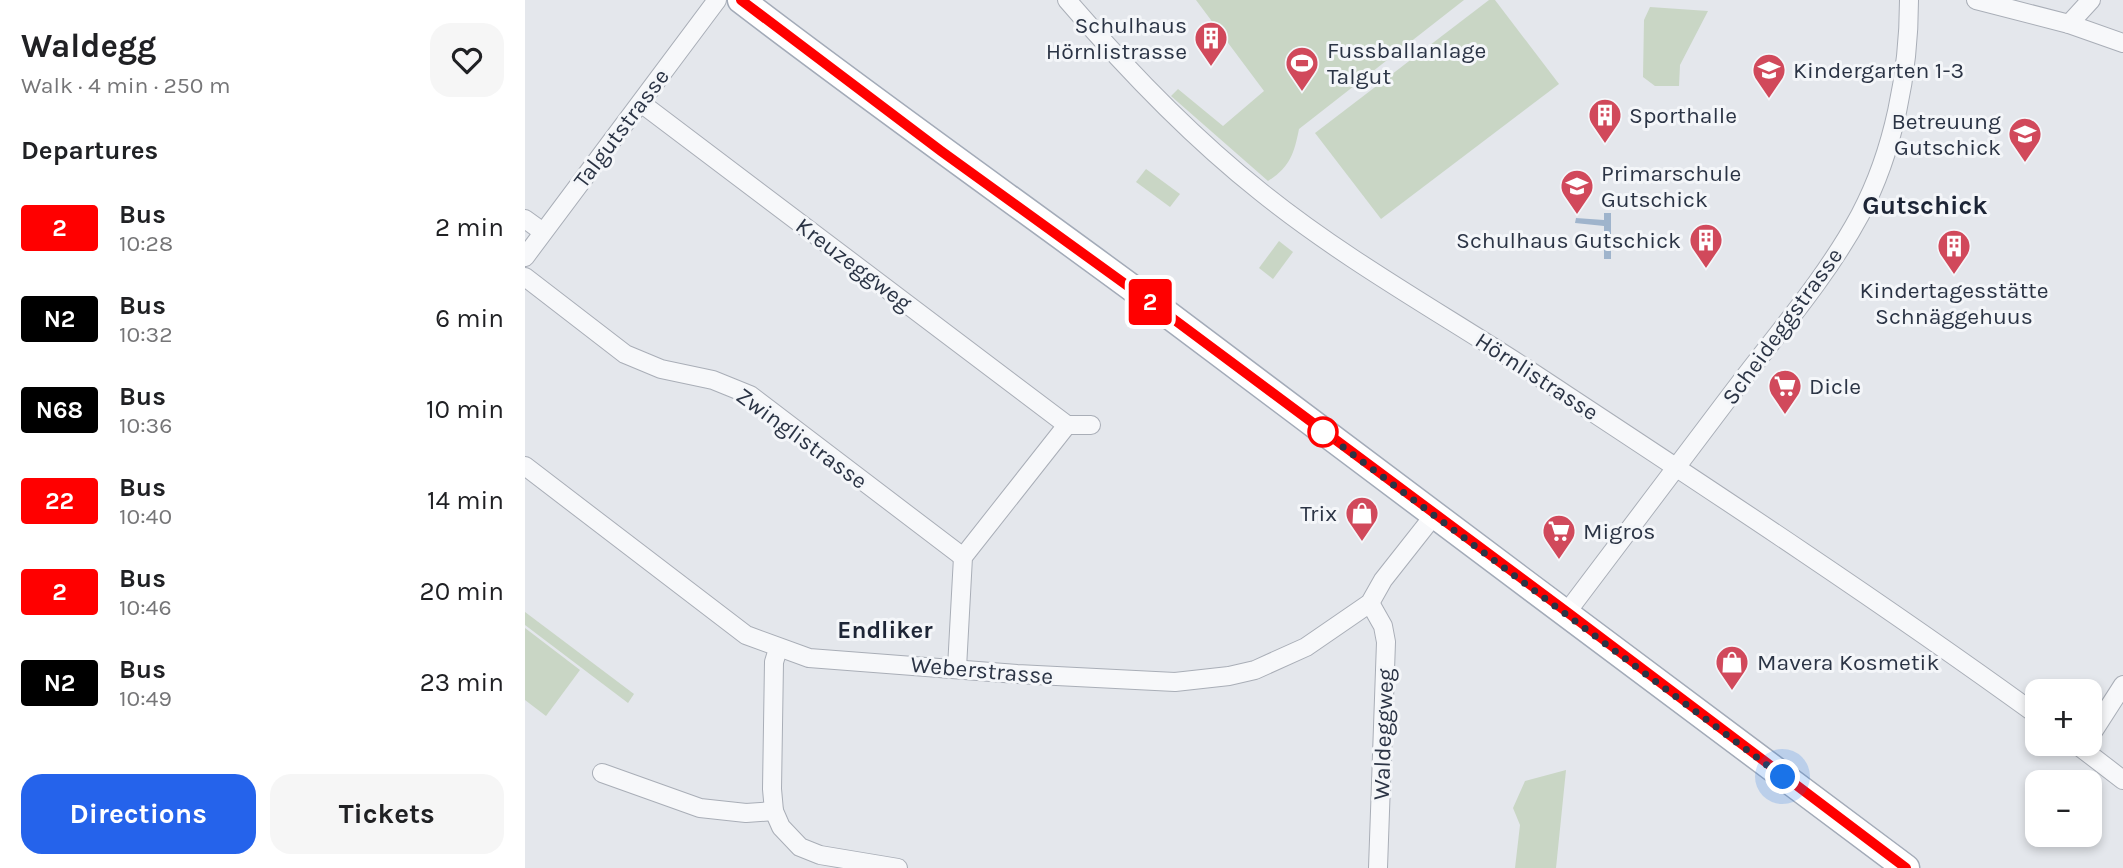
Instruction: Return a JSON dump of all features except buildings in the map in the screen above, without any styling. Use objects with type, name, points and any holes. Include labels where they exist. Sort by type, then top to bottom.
[{"type":"main road","points":[[741,0],[941,151],[1567,612],[1906,868]]},
{"type":"street","name":"Talgutstrasse","points":[[525,257],[717,0]]},
{"type":"street","name":"Hörnlistrasse","points":[[1067,0],[1135,79],[1186,128],[1267,196],[1351,256],[1841,577],[2025,707]]},
{"type":"street","name":"Scheideggstrasse","points":[[1567,612],[1677,469],[1840,248],[1861,213],[1882,164],[1897,106],[1907,51],[1909,0]]},
{"type":"street","points":[[1976,0],[2069,24],[2123,43]]},
{"type":"street","points":[[2069,24],[2091,0]]},
{"type":"street","name":"Kreuzeggweg","points":[[641,103],[1067,425]]},
{"type":"street","points":[[525,219],[543,232]]},
{"type":"street","name":"Zwinglistrasse","points":[[525,277],[625,354],[661,369],[713,380],[750,395],[963,557]]},
{"type":"street","points":[[957,668],[963,557],[1067,425],[1091,425]]},
{"type":"street","name":"Weberstrasse","points":[[525,466],[746,635],[778,649],[809,658],[1017,674],[1175,682],[1229,677],[1255,670],[1306,647],[1370,603],[1383,580],[1435,514]]},
{"type":"street","name":"Waldeggweg","points":[[1370,603],[1383,626],[1386,642],[1378,868]]},
{"type":"street","points":[[778,649],[774,662],[774,811],[781,827],[800,847],[820,855],[898,868]]},
{"type":"street","points":[[2102,717],[2123,685]]},
{"type":"street","points":[[2097,756],[2123,780]]},
{"type":"street","points":[[602,773],[699,807],[746,813],[774,811]]},
{"type":"green space","name":"Fussballanlage Talgut","points":[[1196,0],[1464,0],[1299,129],[1290,159],[1268,181],[1171,96],[1178,89],[1223,126],[1264,91]]},
{"type":"green space","points":[[1489,0],[1495,0],[1559,84],[1381,219],[1315,133]]},
{"type":"green space","points":[[1650,7],[1708,11],[1680,65],[1679,86],[1655,86],[1643,77],[1644,20]]},
{"type":"green space","points":[[1146,169],[1180,194],[1170,207],[1136,182]]},
{"type":"green space","points":[[1279,241],[1293,252],[1273,279],[1259,268]]},
{"type":"green space","points":[[525,612],[634,694],[628,703],[525,625]]},
{"type":"green space","points":[[525,628],[580,670],[546,716],[525,700]]},
{"type":"green space","points":[[1566,770],[1556,868],[1515,868],[1520,825],[1513,808],[1525,781]]},
{"type":"water","points":[[1604,213],[1611,213],[1611,259],[1604,259],[1604,226],[1575,223],[1576,218],[1604,220]]},
{"type":"bus line","name":"2","points":[[741,0],[941,151],[1168,315],[1480,547],[1906,868]]},
{"type":"place","name":"Schulhaus Hörnlistrasse","points":[[1211,68]]},
{"type":"place","name":"Fussballanlage Talgut","points":[[1302,93]]},
{"type":"place","name":"Kindergarten 1-3","points":[[1769,100]]},
{"type":"place","name":"Sporthalle","points":[[1605,145]]},
{"type":"place","name":"Betreuung Gutschick","points":[[2025,164]]},
{"type":"place","name":"Primarschule Gutschick","points":[[1577,216]]},
{"type":"place","name":"Schulhaus Gutschick","points":[[1706,270]]},
{"type":"place","name":"Kindertagesstätte Schnäggehuus","points":[[1954,276]]},
{"type":"place","name":"Dicle","points":[[1785,416]]},
{"type":"place","name":"Trix","points":[[1362,543]]},
{"type":"place","name":"Migros","points":[[1559,561]]},
{"type":"place","name":"Mavera Kosmetik","points":[[1732,692]]},
{"type":"district","name":"Gutschick","points":[[1925,205]]},
{"type":"district","name":"Endliker","points":[[885,630]]},
{"type":"route","points":[[1323,432],[1567,612],[1783,777]]}]
